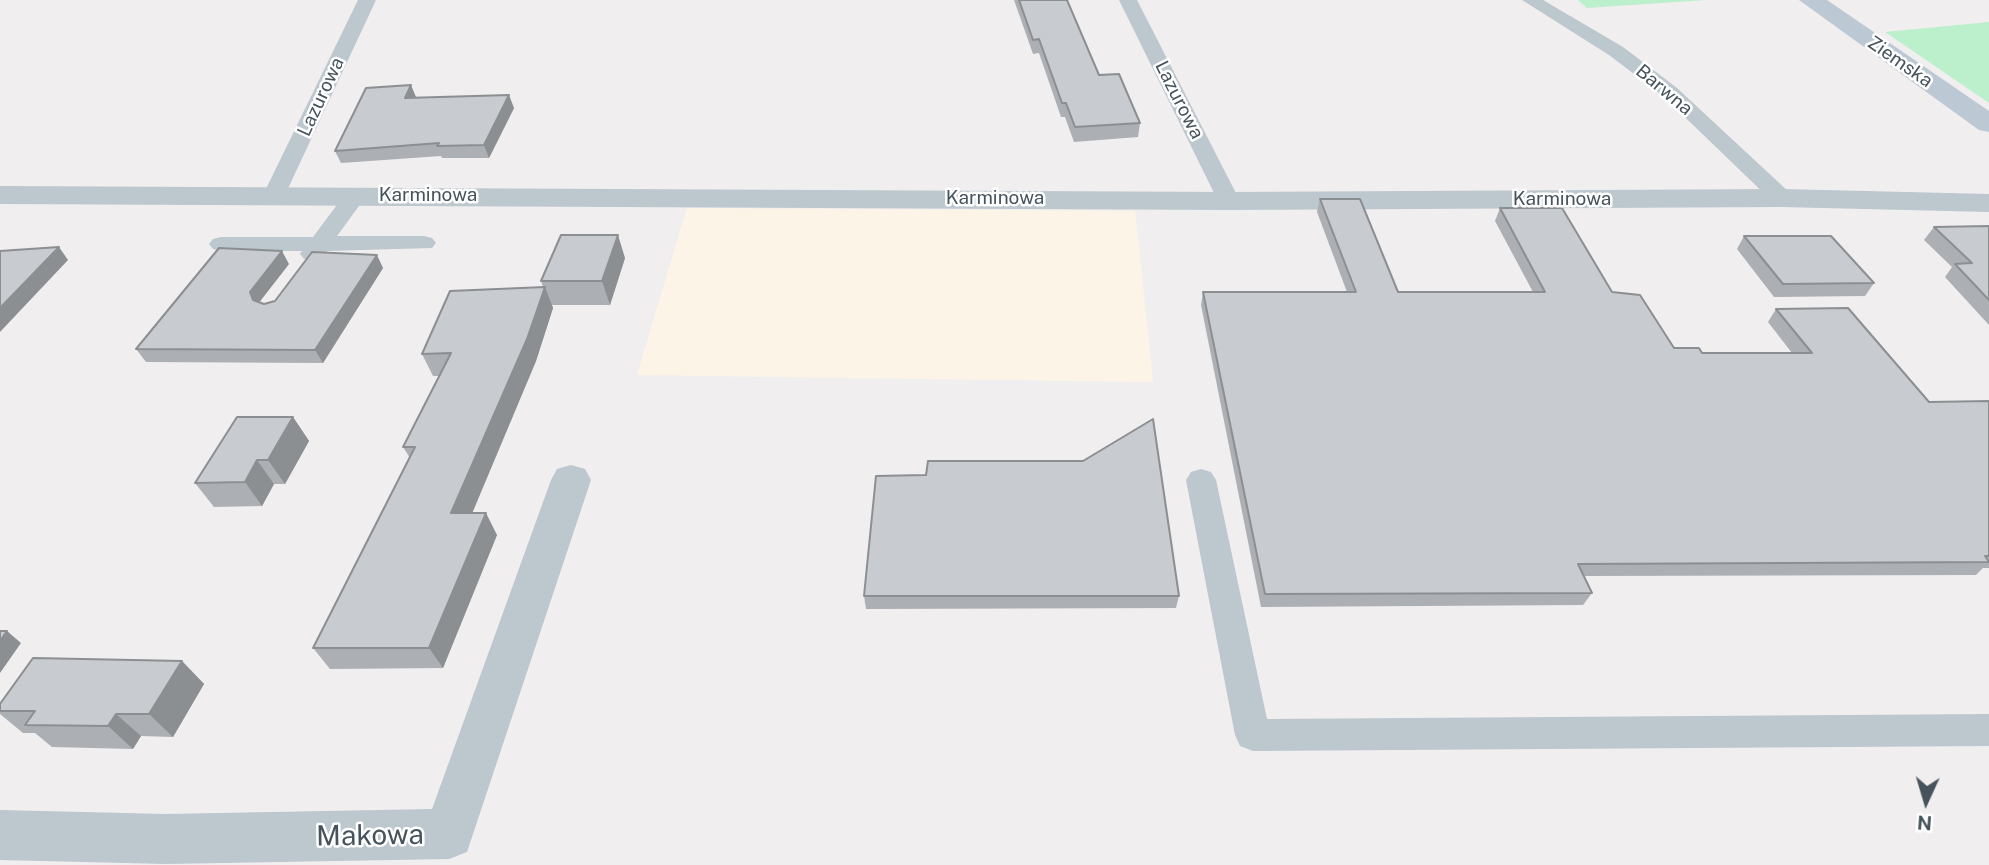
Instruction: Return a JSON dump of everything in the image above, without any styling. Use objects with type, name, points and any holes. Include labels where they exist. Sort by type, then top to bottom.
[{"type":"street","name":"Ziemska","points":[[1811,0],[1989,124]]},
{"type":"street","name":"Karminowa","points":[[0,195],[1229,201],[1782,198],[1989,203]]},
{"type":"street","name":"Makowa","points":[[0,835],[166,839],[449,834],[571,480]]},
{"type":"lane","name":"Lazurowa","points":[[274,195],[367,0]]},
{"type":"lane","name":"Lazurowa","points":[[1128,0],[1229,201]]},
{"type":"lane","name":"Barwna","points":[[1531,0],[1616,51],[1670,93],[1782,198]]},
{"type":"lane","points":[[296,275],[356,195]]},
{"type":"lane","points":[[220,244],[424,243]]},
{"type":"lane","points":[[1201,480],[1253,735],[1989,730]]},
{"type":"shaded area","points":[[687,208],[1135,211],[1153,382],[637,375]]},
{"type":"green space","points":[[1578,0],[1706,0],[1587,8]]},
{"type":"green space","points":[[1989,22],[1989,103],[1885,32]]},
{"type":"building","points":[[1019,0],[1067,0],[1099,75],[1119,74],[1140,123],[1075,127],[1066,103],[1062,103],[1039,39],[1033,40]]},
{"type":"building","points":[[411,85],[405,98],[509,95],[484,145],[437,146],[439,143],[335,151],[366,88]]},
{"type":"building","points":[[1320,199],[1360,199],[1398,292],[1545,292],[1500,208],[1562,208],[1612,292],[1640,295],[1674,348],[1699,348],[1702,353],[1812,353],[1776,309],[1848,308],[1929,402],[1989,401],[1989,556],[1985,556],[1989,562],[1578,564],[1592,593],[1265,594],[1203,292],[1356,292]]},
{"type":"building","points":[[1989,226],[1989,300],[1955,264],[1972,263],[1934,227]]},
{"type":"building","points":[[561,235],[618,235],[602,281],[541,281]]},
{"type":"building","points":[[1744,236],[1831,236],[1874,283],[1783,284]]},
{"type":"building","points":[[59,247],[0,308],[0,251]]},
{"type":"building","points":[[219,248],[282,251],[250,292],[253,300],[264,304],[275,301],[312,252],[377,255],[315,350],[136,349]]},
{"type":"building","points":[[545,287],[527,339],[451,513],[486,513],[429,648],[313,648],[415,447],[403,447],[451,353],[422,354],[450,291]]},
{"type":"building","points":[[237,417],[293,417],[268,460],[257,460],[245,482],[195,483]]},
{"type":"building","points":[[1153,419],[1179,596],[864,596],[876,476],[926,475],[928,461],[1083,461]]},
{"type":"building","points":[[0,631],[7,631],[0,641]]},
{"type":"building","points":[[33,658],[182,661],[149,714],[116,714],[108,726],[25,725],[35,711],[0,711],[0,704]]}]
